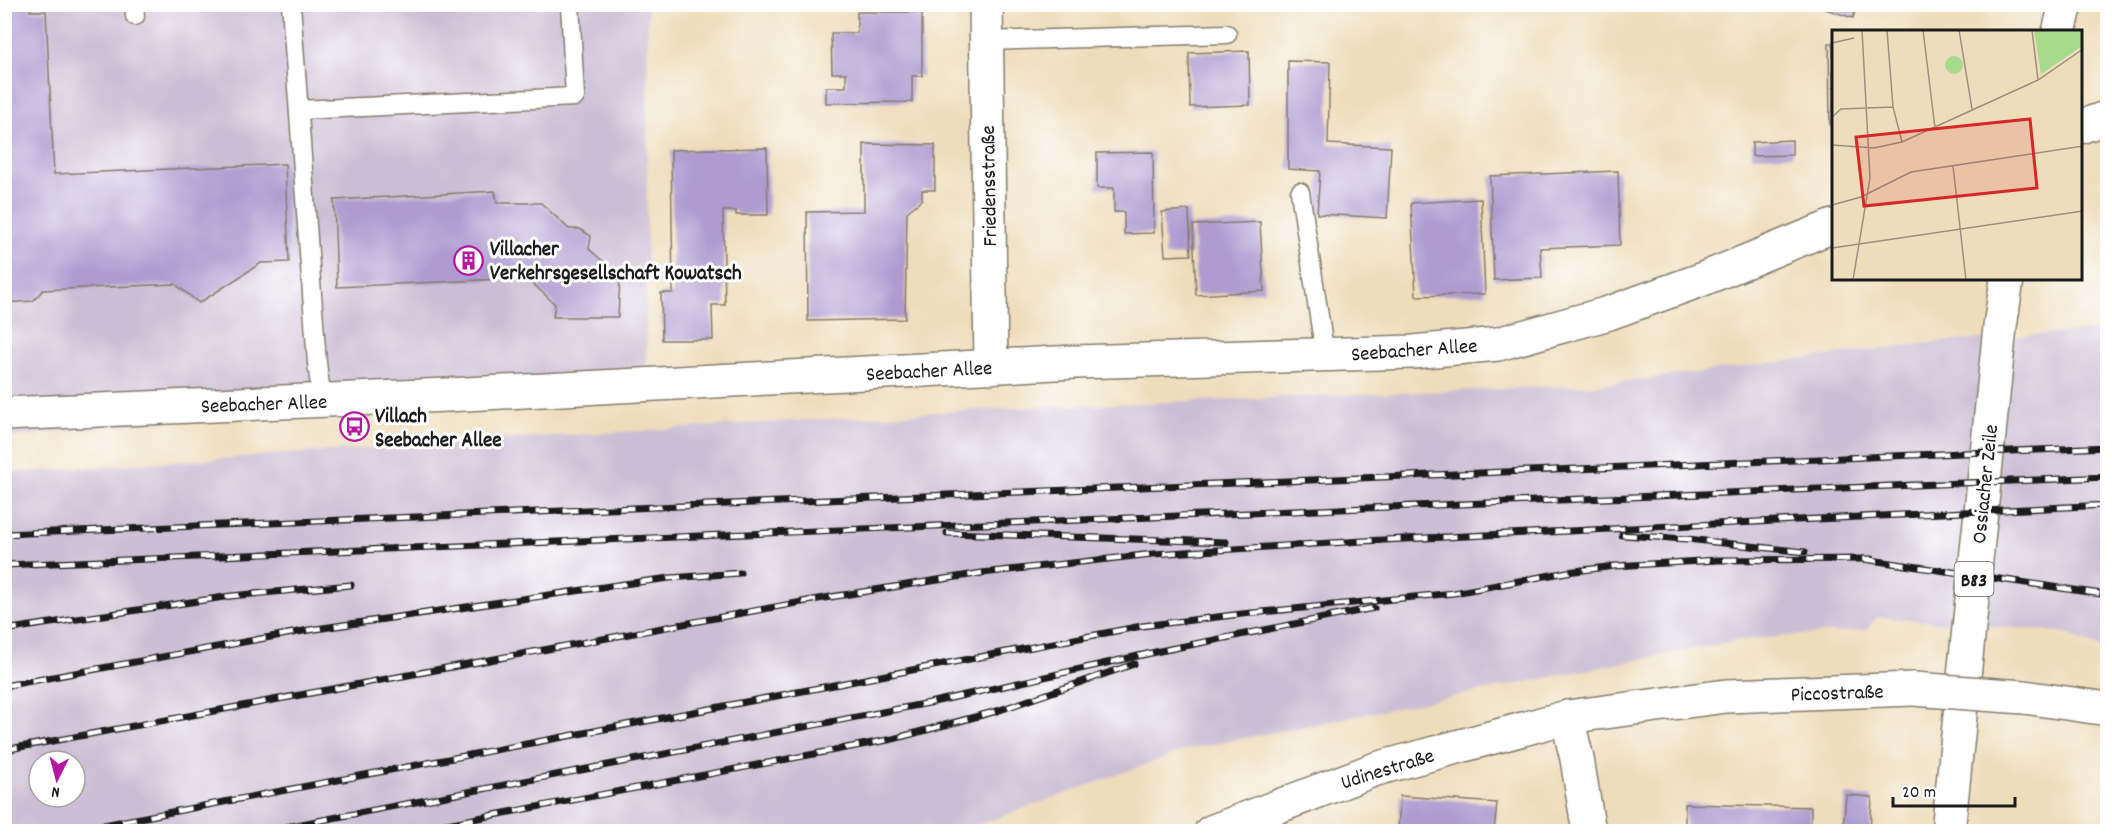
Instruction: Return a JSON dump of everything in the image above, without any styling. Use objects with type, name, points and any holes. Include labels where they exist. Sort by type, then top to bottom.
[{"type":"street","name":"Friedensstraße","points":[[986,4],[991,367]]},
{"type":"street","points":[[2060,30],[2066,4]]},
{"type":"street","points":[[2082,126],[2108,117]]},
{"type":"street","name":"Seebacher Allee","points":[[4,414],[322,401],[1099,361],[1413,352],[1498,344],[1609,313],[1698,281],[1832,226]]},
{"type":"street","name":"Ossiacher Zeile","points":[[1948,831],[2007,280]]},
{"type":"street","name":"Piccostraße","points":[[1567,717],[1726,696],[1913,689],[2024,698],[2108,710]]},
{"type":"street","points":[[1567,717],[1577,759],[1589,831]]},
{"type":"street","name":"Udinestraße","points":[[1211,831],[1376,769],[1567,717]]},
{"type":"lane","points":[[291,4],[317,363],[322,401]]},
{"type":"lane","points":[[299,110],[575,97],[570,4]]},
{"type":"lane","points":[[986,41],[1227,34]]},
{"type":"lane","points":[[1300,192],[1325,355]]},
{"type":"shaded area","points":[[4,5],[648,5],[646,368],[5,438]]},
{"type":"shaded area","points":[[2107,330],[2107,650],[2061,632],[1877,617],[1867,630],[1738,640],[1189,749],[961,831],[5,832],[5,473],[990,409],[1598,385],[1937,342]]},
{"type":"building","points":[[4,4],[30,4],[30,11],[46,11],[54,174],[285,164],[289,262],[261,263],[199,303],[175,284],[43,290],[33,301],[4,303]]},
{"type":"building","points":[[1810,4],[1857,4],[1853,18]]},
{"type":"building","points":[[857,12],[922,12],[922,76],[912,76],[912,102],[826,103],[826,87],[846,87],[846,73],[832,73],[831,33],[857,33]]},
{"type":"building","points":[[1829,43],[1832,43],[1832,126],[1830,126]]},
{"type":"building","points":[[1249,51],[1250,105],[1190,107],[1189,53]]},
{"type":"building","points":[[1288,61],[1330,62],[1328,144],[1391,147],[1387,218],[1317,214],[1320,171],[1288,169]]},
{"type":"building","points":[[1792,140],[1792,155],[1752,156],[1752,142]]},
{"type":"building","points":[[864,144],[935,145],[935,190],[922,190],[922,200],[907,212],[905,319],[808,321],[807,212],[864,211]]},
{"type":"building","points":[[767,148],[768,215],[736,215],[736,211],[723,211],[725,305],[712,305],[713,340],[662,340],[661,293],[673,293],[671,150]]},
{"type":"building","points":[[1153,152],[1154,233],[1124,234],[1124,212],[1114,212],[1114,188],[1097,188],[1097,153]]},
{"type":"building","points":[[1618,171],[1620,245],[1540,248],[1542,278],[1494,280],[1490,176]]},
{"type":"building","name":"Villacher Verkehrsgesellschaft Kowatsch","points":[[495,191],[497,203],[541,203],[569,229],[580,229],[591,236],[589,249],[620,276],[618,317],[553,317],[555,304],[519,271],[499,271],[501,279],[337,287],[334,200]]},
{"type":"building","points":[[1481,199],[1485,294],[1416,296],[1411,203]]},
{"type":"building","points":[[1189,210],[1191,255],[1165,256],[1162,212]]},
{"type":"building","points":[[1260,222],[1264,291],[1196,295],[1193,225]]},
{"type":"building","points":[[1846,795],[1872,797],[1870,832],[1843,831]]},
{"type":"building","points":[[1400,796],[1497,803],[1494,832],[1398,832]]},
{"type":"building","points":[[1685,804],[1811,807],[1811,832],[1685,832]]},
{"type":"railway","points":[[4,534],[2108,447]]},
{"type":"railway","points":[[4,565],[2108,477]]},
{"type":"railway","points":[[4,750],[818,599],[982,573],[1153,554],[1363,541],[2108,505]]},
{"type":"railway","points":[[947,533],[1226,542]]},
{"type":"railway","points":[[1622,535],[1687,539],[1805,552]]},
{"type":"railway","points":[[1864,559],[2108,595]]},
{"type":"railway","points":[[67,832],[1142,626],[1454,593],[1567,572],[1615,566],[1718,560],[1871,559]]},
{"type":"railway","points":[[4,686],[309,630],[624,584],[740,573]]},
{"type":"railway","points":[[4,630],[231,596],[351,585]]},
{"type":"railway","points":[[260,832],[929,703],[1160,651],[1374,608]]},
{"type":"railway","points":[[405,832],[893,739],[997,711],[1134,664]]},
{"type":"place","name":"Villacher Verkehrsgesellschaft Kowatsch","points":[[469,260]]},
{"type":"place","name":"Villach Seebacher Allee","points":[[354,427]]}]
